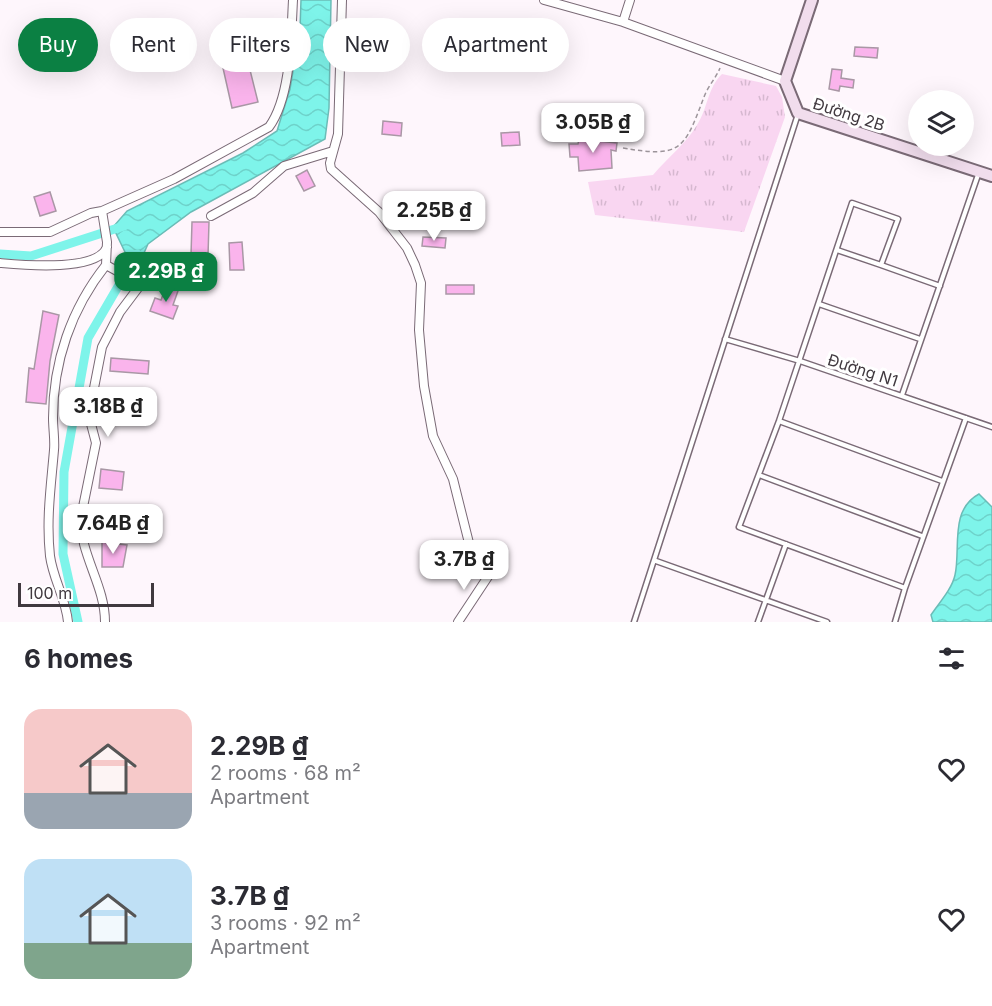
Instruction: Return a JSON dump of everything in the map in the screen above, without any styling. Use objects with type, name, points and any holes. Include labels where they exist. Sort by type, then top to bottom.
[{"type":"street","points":[[0,232],[50,231],[91,213],[102,211],[174,179],[269,127],[276,118],[285,90],[293,0]]},
{"type":"street","points":[[342,0],[338,134],[330,163],[335,175],[379,212],[407,248],[421,283],[418,330],[433,436],[453,479],[469,543],[482,561],[489,563],[493,569],[459,622]]},
{"type":"street","points":[[544,0],[623,22],[785,81],[812,0]]},
{"type":"street","points":[[623,22],[630,0]]},
{"type":"street","name":"Đường 2B","points":[[785,81],[798,113],[992,176]]},
{"type":"street","points":[[211,216],[253,193],[284,166],[333,152]]},
{"type":"street","points":[[102,211],[109,266]]},
{"type":"street","points":[[0,263],[32,267],[79,262],[101,255],[107,244]]},
{"type":"street","points":[[105,622],[104,600],[83,542],[86,513],[82,507],[96,442],[92,424],[94,388],[102,347],[152,257]]},
{"type":"street","points":[[109,266],[139,283]]},
{"type":"street","points":[[68,622],[51,560],[46,525],[54,447],[52,417],[57,369],[71,319],[89,286],[109,266]]},
{"type":"lane","points":[[634,622],[656,561],[798,113]]},
{"type":"lane","points":[[902,395],[979,172]]},
{"type":"lane","points":[[882,265],[898,219],[852,203],[800,361],[739,527],[905,588]]},
{"type":"lane","points":[[837,250],[940,286]]},
{"type":"lane","points":[[819,304],[920,339]]},
{"type":"lane","name":"Đường N1","points":[[725,339],[800,361],[992,427]]},
{"type":"lane","points":[[895,622],[922,536],[966,418]]},
{"type":"lane","points":[[779,421],[942,481]]},
{"type":"lane","points":[[759,475],[922,536]]},
{"type":"lane","points":[[758,622],[786,544]]},
{"type":"lane","points":[[656,561],[827,622]]},
{"type":"path","points":[[623,148],[655,154],[670,151],[681,144],[694,124],[709,85],[723,58]]},
{"type":"green space","points":[[722,74],[776,86],[782,97],[785,117],[744,232],[595,215],[588,182],[653,175],[682,145],[701,119],[713,86]]},
{"type":"water","points":[[301,0],[331,0],[331,18],[323,18],[323,72],[330,72],[329,108],[325,139],[191,212],[148,244],[135,273],[113,227],[127,211],[243,153],[277,131],[293,72],[311,72],[311,18],[300,18]]},
{"type":"water","points":[[979,494],[992,507],[992,622],[933,622],[931,615],[948,591],[955,575],[958,531],[963,510]]},
{"type":"building","points":[[855,47],[878,48],[877,58],[854,56]]},
{"type":"building","points":[[832,69],[842,70],[841,78],[854,80],[853,88],[840,86],[839,91],[829,89]]},
{"type":"building","points":[[224,72],[250,72],[258,102],[232,108]]},
{"type":"building","points":[[383,121],[402,123],[401,136],[382,134]]},
{"type":"building","points":[[519,132],[520,145],[502,146],[501,133]]},
{"type":"building","points":[[579,139],[617,143],[616,151],[611,150],[612,168],[579,171],[578,157],[570,157],[569,144],[578,144]]},
{"type":"building","points":[[307,170],[315,186],[304,191],[296,176]]},
{"type":"building","points":[[50,192],[56,211],[40,216],[34,197]]},
{"type":"building","points":[[192,222],[209,222],[208,256],[191,255]]},
{"type":"building","points":[[423,237],[446,238],[445,248],[422,246]]},
{"type":"building","points":[[242,242],[244,270],[230,270],[229,243]]},
{"type":"building","points":[[161,259],[194,261],[193,273],[161,271]]},
{"type":"building","points":[[167,284],[179,288],[173,305],[178,306],[173,319],[150,311],[155,298],[161,300]]},
{"type":"building","points":[[446,285],[474,285],[474,294],[446,294]]},
{"type":"building","points":[[43,311],[59,315],[50,361],[46,404],[26,402],[29,368],[34,369]]},
{"type":"building","points":[[111,358],[149,361],[148,374],[110,371]]},
{"type":"building","points":[[101,469],[124,472],[122,490],[99,488]]},
{"type":"building","points":[[102,542],[127,545],[123,567],[102,567]]},
{"type":"waterway","points":[[0,254],[31,256],[124,226]]},
{"type":"waterway","points":[[78,622],[63,554],[64,472],[88,338],[137,254]]}]
